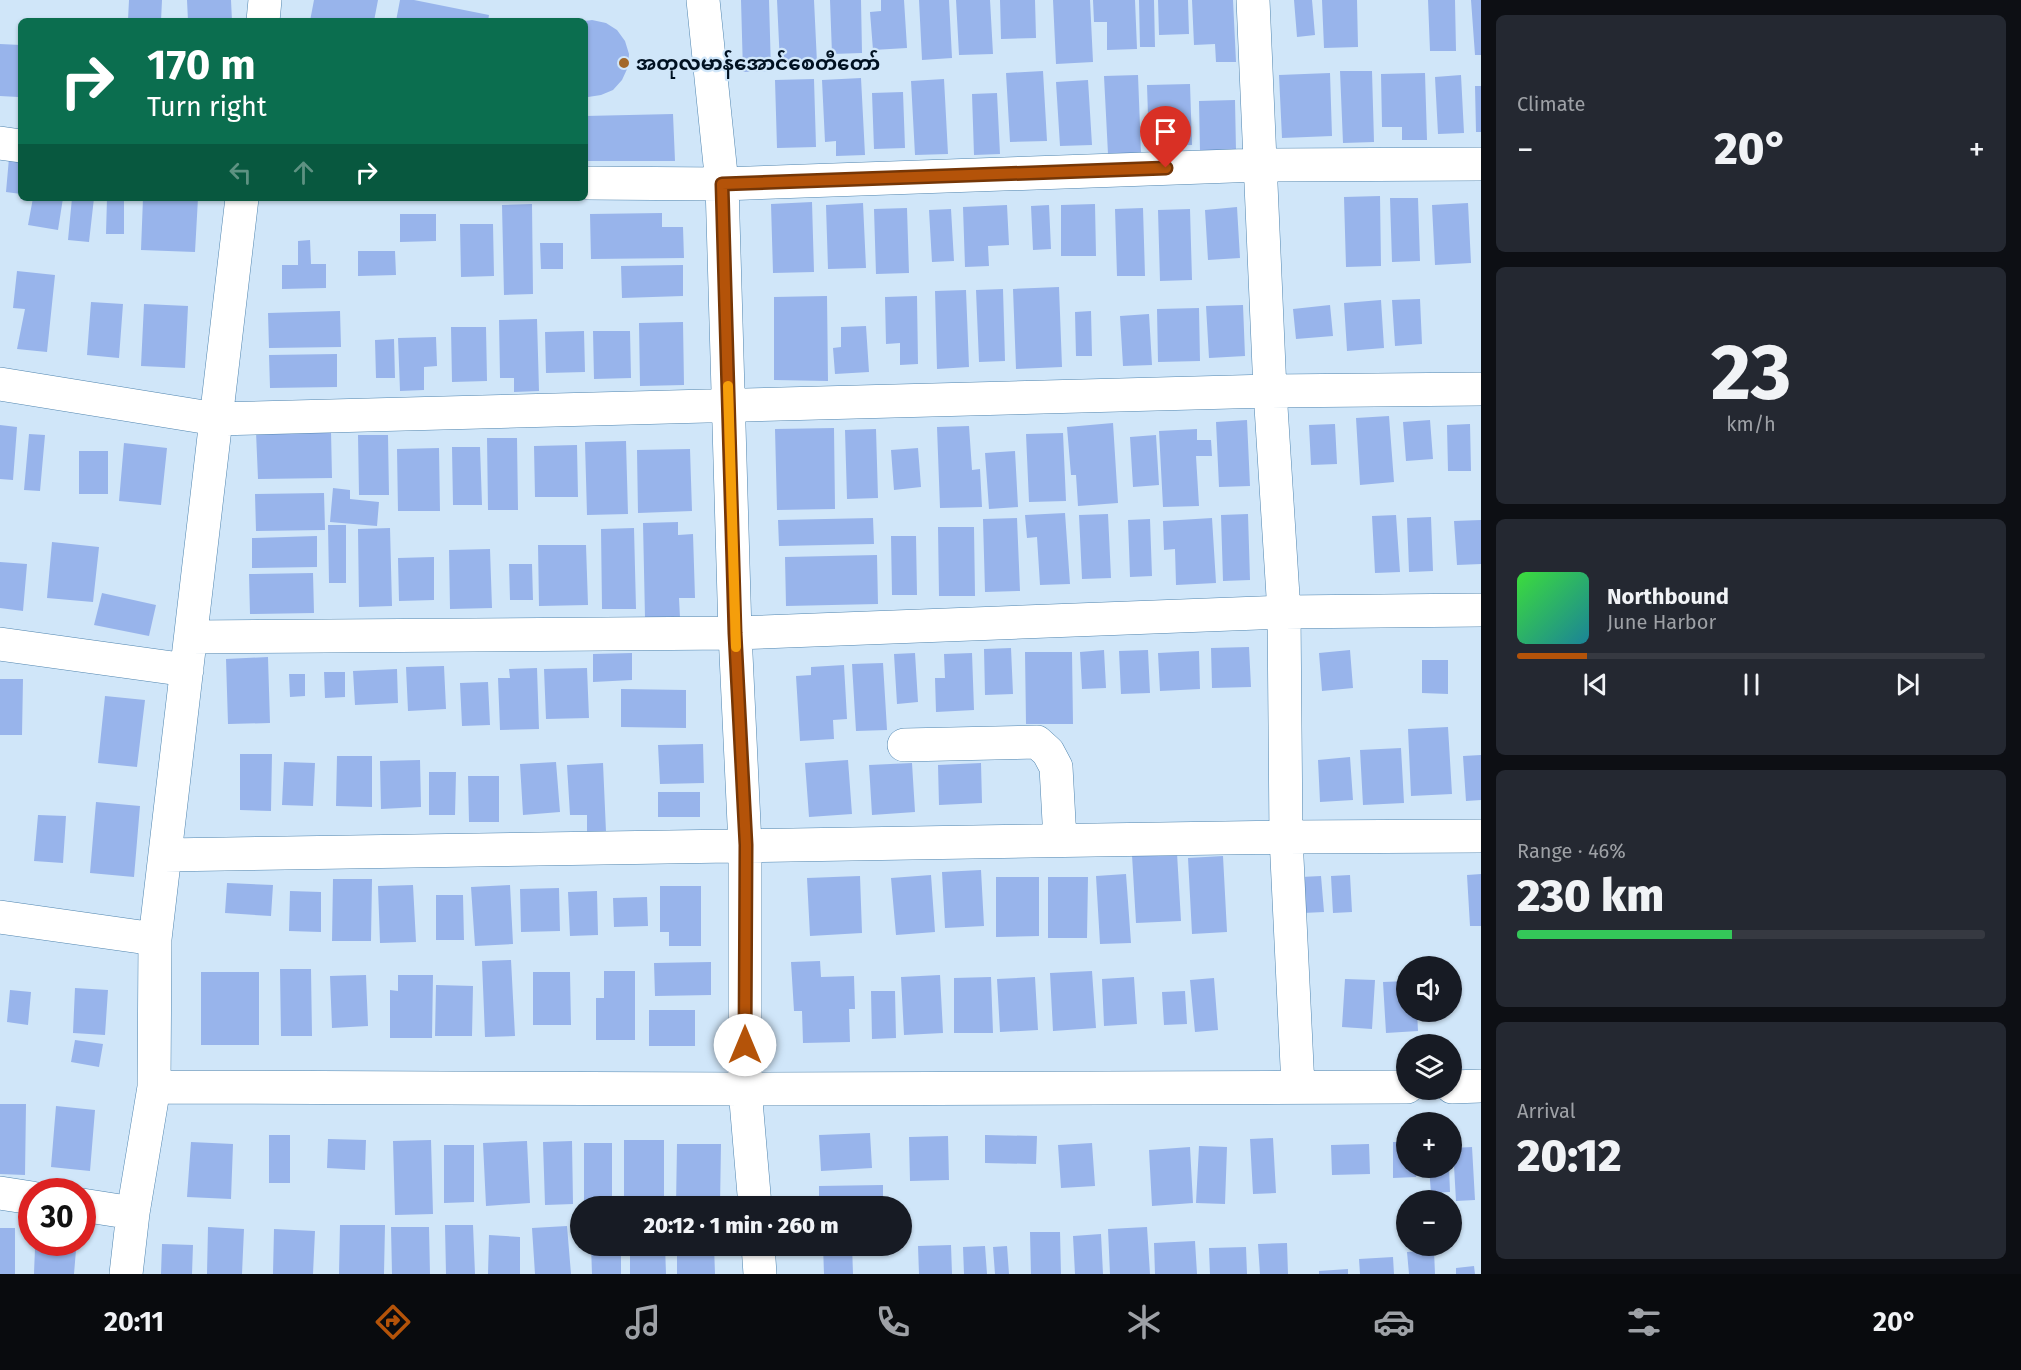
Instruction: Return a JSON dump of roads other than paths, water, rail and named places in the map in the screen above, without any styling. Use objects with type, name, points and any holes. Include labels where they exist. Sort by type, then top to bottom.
[{"type":"street","points":[[263,18],[265,0]]},
{"type":"street","points":[[703,0],[722,184],[735,633],[746,845],[745,1089],[753,1196]]},
{"type":"street","points":[[1253,0],[1270,391],[1284,612],[1286,837],[1298,1087]]},
{"type":"street","points":[[0,142],[18,145]]},
{"type":"street","points":[[588,183],[722,184],[1260,165],[1481,164]]},
{"type":"street","points":[[126,1274],[133,1213],[154,1087],[155,939],[242,201]]},
{"type":"street","points":[[0,384],[216,419],[1270,391],[1481,389]]},
{"type":"street","points":[[191,637],[735,633],[1284,612],[1481,610]]},
{"type":"street","points":[[0,644],[187,670]]},
{"type":"street","points":[[904,745],[1037,742],[1048,752],[1056,767],[1060,840]]},
{"type":"street","points":[[165,855],[1060,840],[1481,836]]},
{"type":"street","points":[[0,917],[155,939]]},
{"type":"street","points":[[1462,1086],[1481,1086]]},
{"type":"street","points":[[154,1087],[745,1089],[1396,1087]]},
{"type":"street","points":[[0,1193],[18,1196]]},
{"type":"street","points":[[96,1207],[133,1213]]},
{"type":"street","points":[[759,1256],[760,1274]]},
{"type":"place","name":"အတုလမာန်အောင်စေတီတော်","points":[[624,63]]}]
